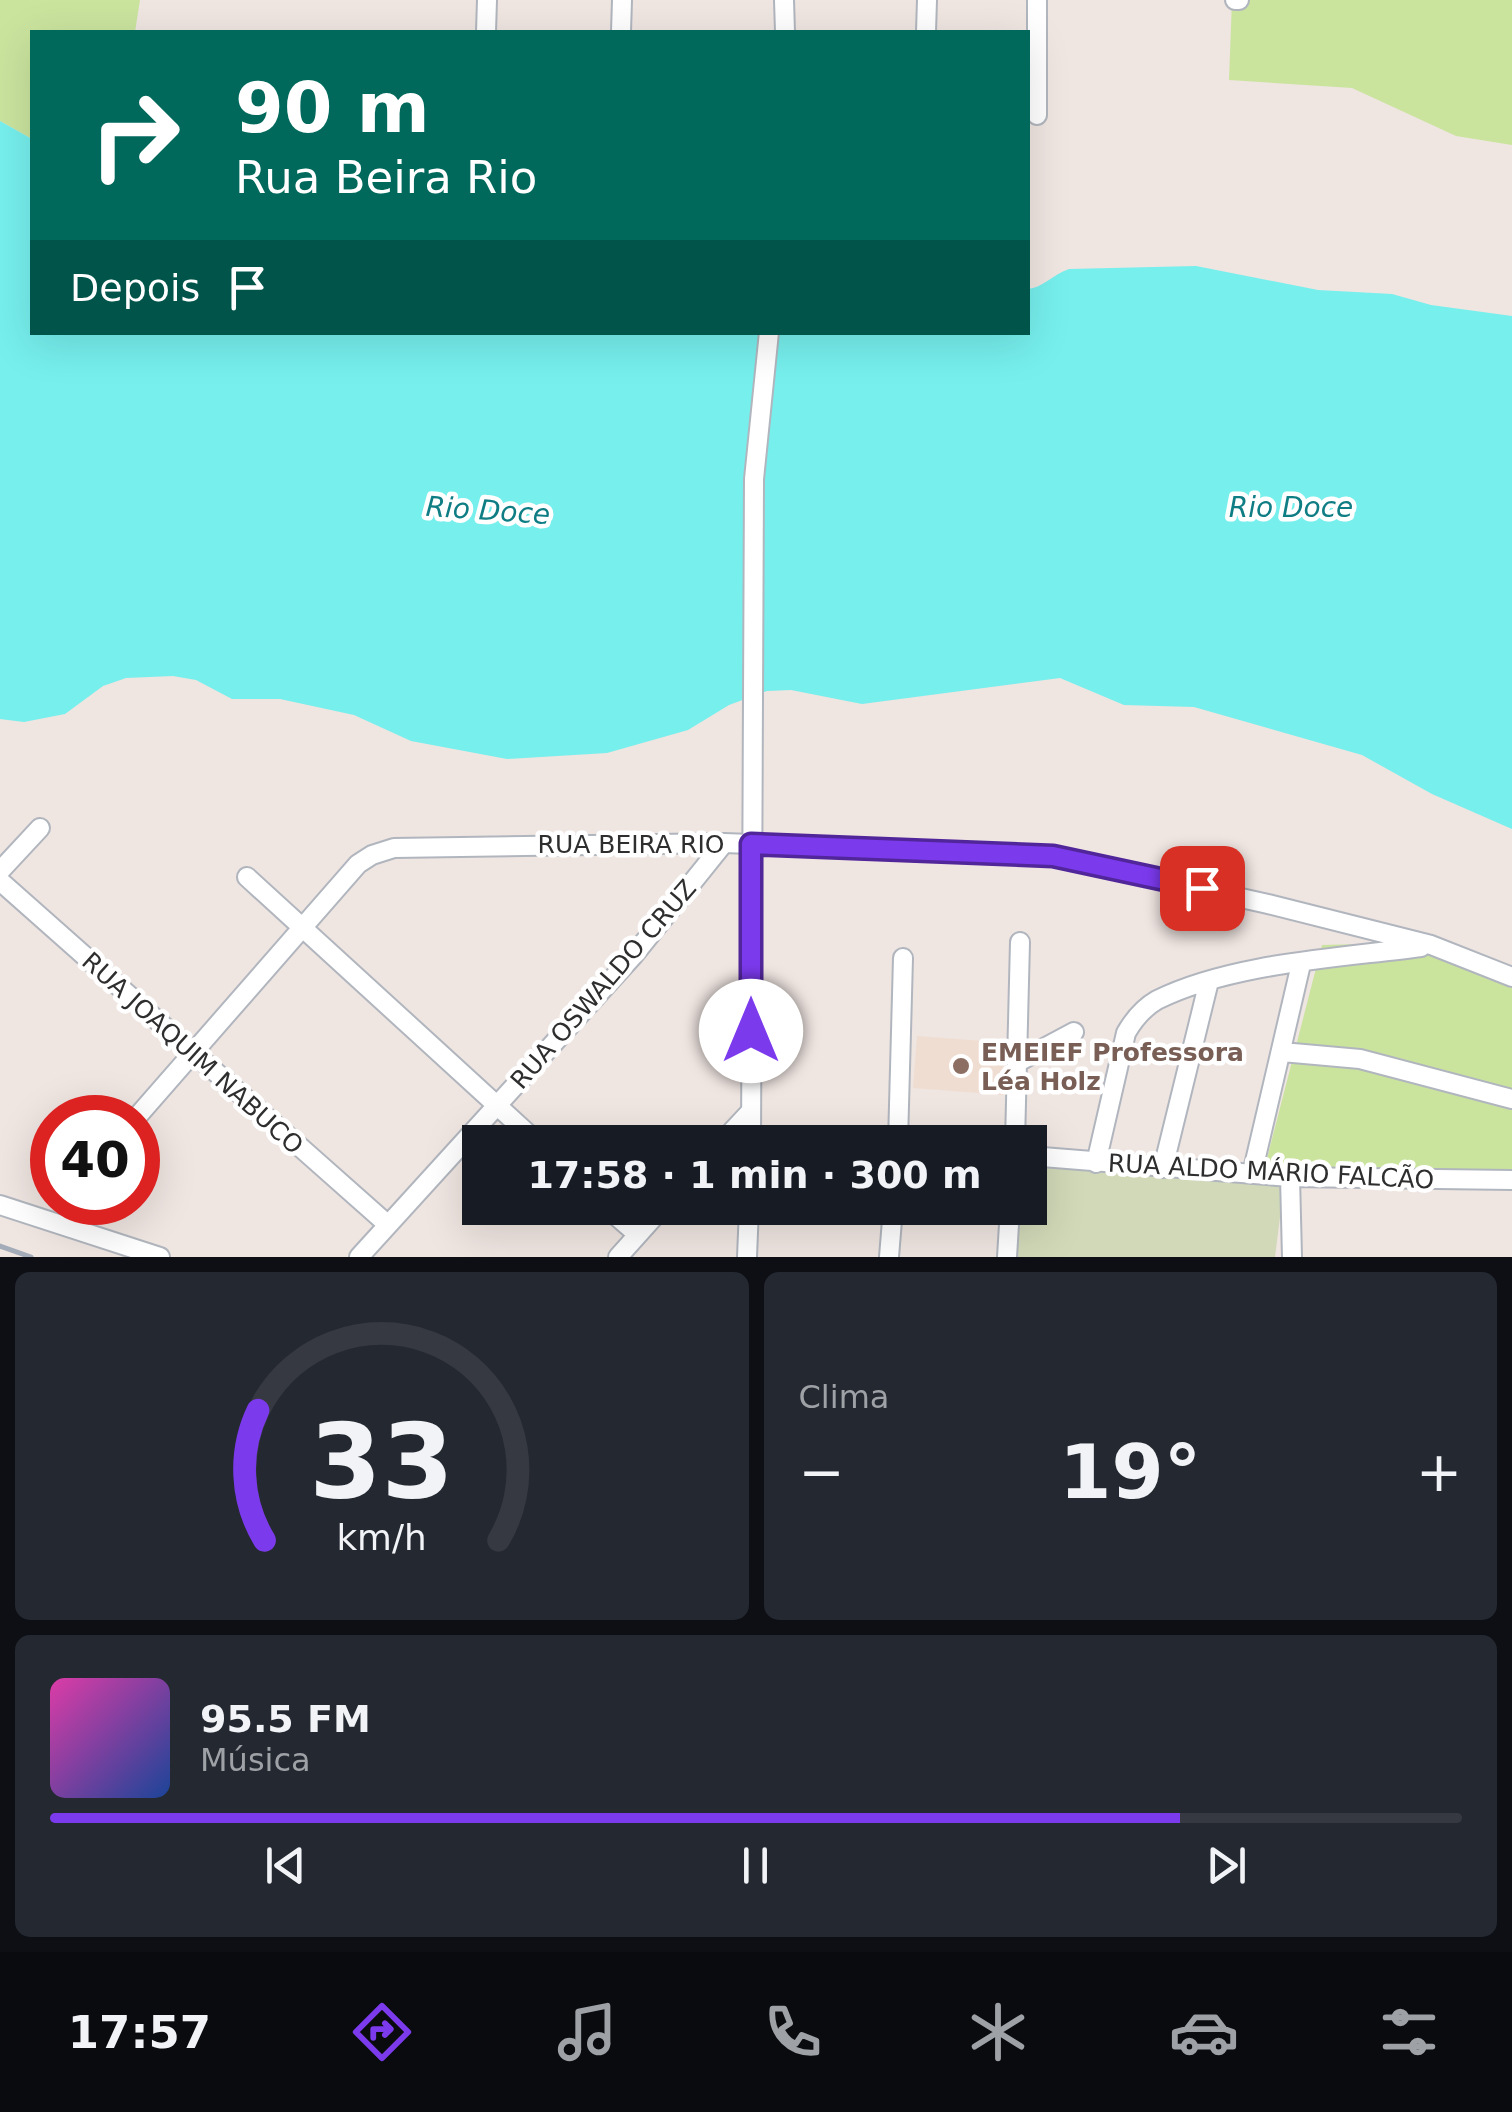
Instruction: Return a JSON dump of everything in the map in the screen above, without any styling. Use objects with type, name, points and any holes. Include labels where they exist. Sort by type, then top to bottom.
[{"type":"street","points":[[486,30],[487,0]]},
{"type":"street","points":[[621,30],[622,0]]},
{"type":"street","points":[[784,0],[785,30]]},
{"type":"street","points":[[926,30],[927,0]]},
{"type":"street","points":[[1036,114],[1037,0]]},
{"type":"street","points":[[751,1125],[754,479],[770,335]]},
{"type":"street","points":[[0,871],[40,828]]},
{"type":"street","name":"RUA BEIRA RIO","points":[[300,927],[358,864],[394,848],[724,843],[1053,856],[1432,946],[1512,977]]},
{"type":"street","name":"RUA OSWALDO CRUZ","points":[[358,1257],[633,956],[724,843]]},
{"type":"street","points":[[247,877],[518,1125]]},
{"type":"street","name":"RUA JOAQUIM NABUCO","points":[[0,882],[386,1224]]},
{"type":"street","points":[[157,1095],[300,927]]},
{"type":"street","points":[[1016,1125],[1020,942]]},
{"type":"street","points":[[1096,1163],[1126,1034],[1134,1018],[1157,1000],[1209,982],[1300,964],[1432,946]]},
{"type":"street","points":[[898,1125],[903,958]]},
{"type":"street","points":[[1252,1174],[1300,964]]},
{"type":"street","points":[[1163,1168],[1209,982]]},
{"type":"street","points":[[1018,1062],[1074,1032]]},
{"type":"street","points":[[1282,1052],[1360,1059],[1512,1098]]},
{"type":"street","points":[[738,1125],[751,1111]]},
{"type":"street","name":"RUA ALDO MÁRIO FALCÃO","points":[[1047,1158],[1290,1177],[1512,1180]]},
{"type":"street","points":[[1290,1177],[1292,1257]]},
{"type":"street","points":[[0,1204],[30,1214]]},
{"type":"street","points":[[63,1225],[160,1257]]},
{"type":"street","points":[[627,1225],[637,1234]]},
{"type":"street","points":[[618,1257],[646,1225]]},
{"type":"street","points":[[747,1257],[748,1225]]},
{"type":"street","points":[[889,1257],[892,1225]]},
{"type":"street","points":[[1007,1257],[1009,1225]]},
{"type":"shaded area","name":"EMEIEF Professora Léa Holz","points":[[917,1036],[1009,1043],[1005,1095],[913,1088]]},
{"type":"green space","points":[[0,0],[140,0],[135,30],[30,30],[30,138],[0,121]]},
{"type":"green space","points":[[1232,0],[1512,0],[1512,145],[1456,136],[1352,88],[1229,80]]},
{"type":"green space","points":[[1442,942],[1512,966],[1512,1177],[1263,1174],[1322,945]]},
{"type":"green space","points":[[1047,1164],[1284,1185],[1275,1257],[1017,1257],[1020,1225],[1047,1225]]},
{"type":"water","name":"Rio Doce","points":[[0,121],[30,138],[30,335],[1030,335],[1030,288],[1069,269],[1196,266],[1318,290],[1392,294],[1431,305],[1512,316],[1512,829],[1432,794],[1362,755],[1194,707],[1124,705],[1060,678],[862,704],[791,690],[767,691],[729,705],[688,730],[607,753],[507,759],[411,741],[354,715],[280,699],[232,699],[196,680],[173,676],[126,678],[103,686],[65,714],[24,722],[0,719]]},
{"type":"railway","points":[[0,1246],[31,1257]]},
{"type":"place","name":"EMEIEF Professora Léa Holz","points":[[961,1066]]},
{"type":"route","points":[[751,1031],[751,844],[1053,856],[1202,888]]}]
